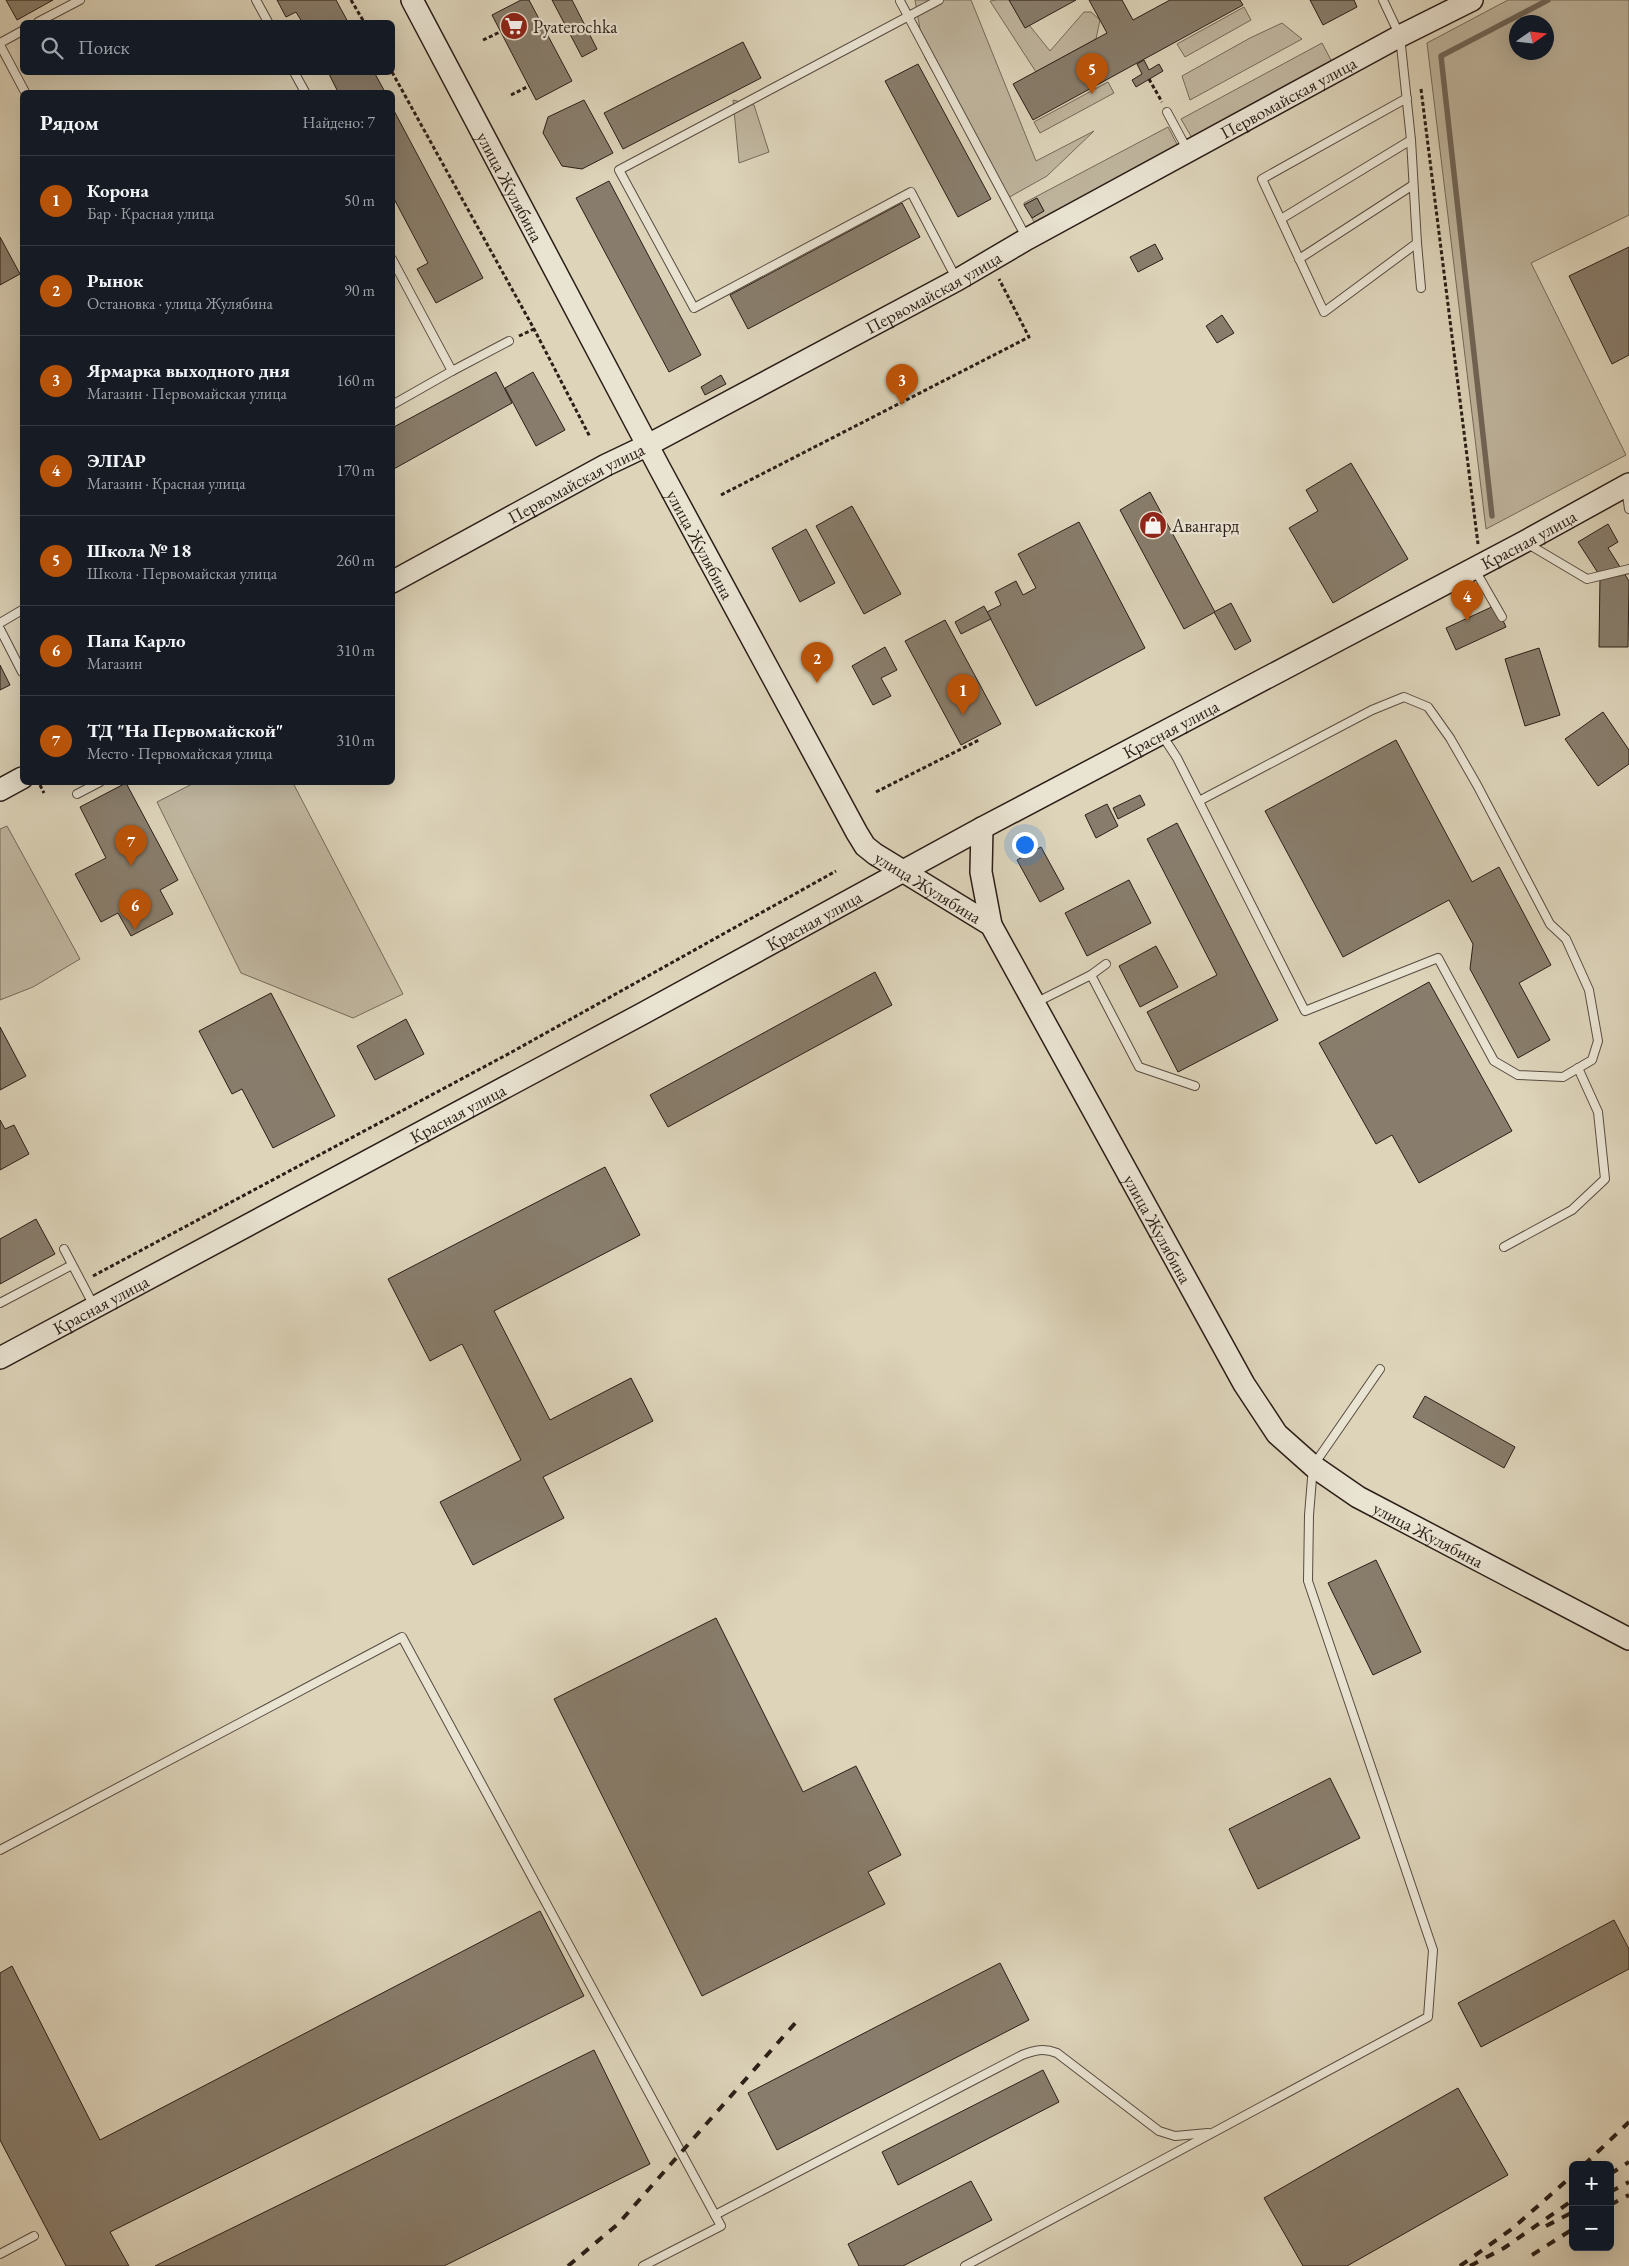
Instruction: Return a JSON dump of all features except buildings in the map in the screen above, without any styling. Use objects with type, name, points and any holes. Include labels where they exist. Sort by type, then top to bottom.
[{"type":"main road","name":"улица Жулябина","points":[[412,0],[648,445],[857,833],[865,846],[875,854],[992,925],[1244,1384],[1277,1434],[1313,1466],[1358,1498],[1629,1639]]},
{"type":"main road","name":"Первомайская улица","points":[[395,580],[606,465],[648,445],[957,280],[1027,239],[1189,153],[1400,36],[1472,0]]},
{"type":"main road","name":"Красная улица","points":[[0,1358],[640,1015],[982,828],[1628,487]]},
{"type":"main road","points":[[0,790],[20,779]]},
{"type":"main road","points":[[982,828],[980,872],[992,925]]},
{"type":"lane","points":[[42,20],[80,0]]},
{"type":"lane","points":[[256,0],[267,20]]},
{"type":"lane","points":[[939,0],[619,170],[694,308],[911,192],[957,280]]},
{"type":"lane","points":[[1383,0],[1400,36],[1411,140],[1421,288]]},
{"type":"lane","points":[[900,1],[1027,239]]},
{"type":"lane","points":[[20,32],[0,44],[2,53],[25,90]]},
{"type":"lane","points":[[296,75],[304,90]]},
{"type":"lane","points":[[1407,98],[1262,179],[1324,312],[1417,243]]},
{"type":"lane","points":[[1167,112],[1189,153]]},
{"type":"lane","points":[[1281,219],[1411,140]]},
{"type":"lane","points":[[1299,259],[1413,185]]},
{"type":"lane","points":[[395,265],[452,371]]},
{"type":"lane","points":[[395,403],[509,341]]},
{"type":"lane","points":[[1628,487],[1629,509]]},
{"type":"lane","points":[[1524,542],[1533,545],[1588,579],[1629,569]]},
{"type":"lane","points":[[1474,568],[1502,617]]},
{"type":"lane","points":[[0,623],[20,611]]},
{"type":"lane","points":[[0,629],[20,668]]},
{"type":"lane","points":[[1162,734],[1199,800],[1305,1011],[1438,958],[1494,1061],[1518,1075],[1562,1077],[1592,1060],[1598,1041],[1588,990],[1566,939],[1550,924],[1477,785],[1450,738],[1428,707],[1404,696],[1372,710],[1199,800]]},
{"type":"lane","points":[[77,794],[94,785]]},
{"type":"lane","points":[[1035,1003],[1091,975],[1106,964]]},
{"type":"lane","points":[[1091,975],[1139,1067],[1195,1086]]},
{"type":"lane","points":[[1504,1247],[1572,1210],[1605,1178],[1598,1112],[1578,1068]]},
{"type":"lane","points":[[64,1249],[95,1308]]},
{"type":"lane","points":[[0,1303],[72,1265]]},
{"type":"lane","points":[[965,2266],[1428,2017],[1433,1950],[1308,1581],[1309,1515],[1313,1466],[1380,1369]]},
{"type":"lane","points":[[0,1850],[402,1637],[721,2226],[643,2266]]},
{"type":"lane","points":[[715,2216],[1022,2055],[1035,2050],[1048,2049],[1057,2053],[1159,2131],[1175,2136],[1212,2132]]},
{"type":"lane","points":[[0,2254],[34,2236]]},
{"type":"path","points":[[351,0],[363,20]]},
{"type":"path","points":[[483,40],[500,32]]},
{"type":"path","points":[[394,75],[534,329],[590,437]]},
{"type":"path","points":[[1149,79],[1167,112]]},
{"type":"path","points":[[1420,80],[1478,545]]},
{"type":"path","points":[[511,95],[529,86]]},
{"type":"path","points":[[721,495],[1029,337],[990,261]]},
{"type":"path","points":[[876,792],[979,740]]},
{"type":"path","points":[[81,1282],[510,1053],[836,871]]},
{"type":"shaded area","points":[[915,0],[971,0],[1036,161],[1094,131],[1047,176],[1006,199],[925,58]]},
{"type":"shaded area","points":[[1009,0],[1050,51],[1084,12],[1091,12],[1100,20],[1096,39],[1036,72],[990,1]]},
{"type":"shaded area","points":[[1508,0],[1629,0],[1629,215],[1531,263],[1626,455],[1486,529],[1427,43]]},
{"type":"shaded area","points":[[1244,7],[1251,20],[1185,57],[1177,44]]},
{"type":"shaded area","points":[[1282,23],[1302,39],[1190,100],[1182,76],[1250,38]]},
{"type":"shaded area","points":[[1322,43],[1332,62],[1192,138],[1181,119]]},
{"type":"shaded area","points":[[1108,82],[1114,93],[1040,133],[1034,122]]},
{"type":"shaded area","points":[[733,100],[754,105],[769,152],[739,163]]},
{"type":"shaded area","points":[[1168,127],[1178,146],[1034,222],[1032,218],[1044,211],[1037,198],[1024,205],[1024,203]]},
{"type":"shaded area","points":[[190,785],[294,785],[403,994],[353,1018],[241,973],[157,802]]},
{"type":"shaded area","points":[[7,826],[80,959],[33,987],[0,1000],[0,829]]},
{"type":"waterway","points":[[1492,516],[1441,56],[1548,0]]},
{"type":"railway","points":[[568,2266],[618,2224],[797,2021]]},
{"type":"railway","points":[[1588,2161],[1629,2122]]},
{"type":"railway","points":[[1614,2171],[1629,2162]]},
{"type":"railway","points":[[1460,2266],[1513,2228],[1569,2179]]},
{"type":"railway","points":[[1614,2190],[1629,2182]]},
{"type":"railway","points":[[1614,2203],[1629,2195]]},
{"type":"railway","points":[[1470,2266],[1504,2248],[1569,2203]]},
{"type":"railway","points":[[1546,2226],[1569,2214]]},
{"type":"railway","points":[[1532,2255],[1569,2232]]},
{"type":"place","name":"Pyaterochka","points":[[514,26]]},
{"type":"place","name":"Школа № 18","points":[[1092,94]]},
{"type":"place","name":"Ярмарка выходного дня","points":[[902,405]]},
{"type":"place","name":"Авангард","points":[[1153,525]]},
{"type":"place","name":"ЭЛГАР","points":[[1467,621]]},
{"type":"place","name":"Рынок","points":[[817,683]]},
{"type":"place","name":"Корона","points":[[963,715]]},
{"type":"place","name":"ТД \"На Первомайской\"","points":[[131,866]]},
{"type":"place","name":"Папа Карло","points":[[135,930]]}]
